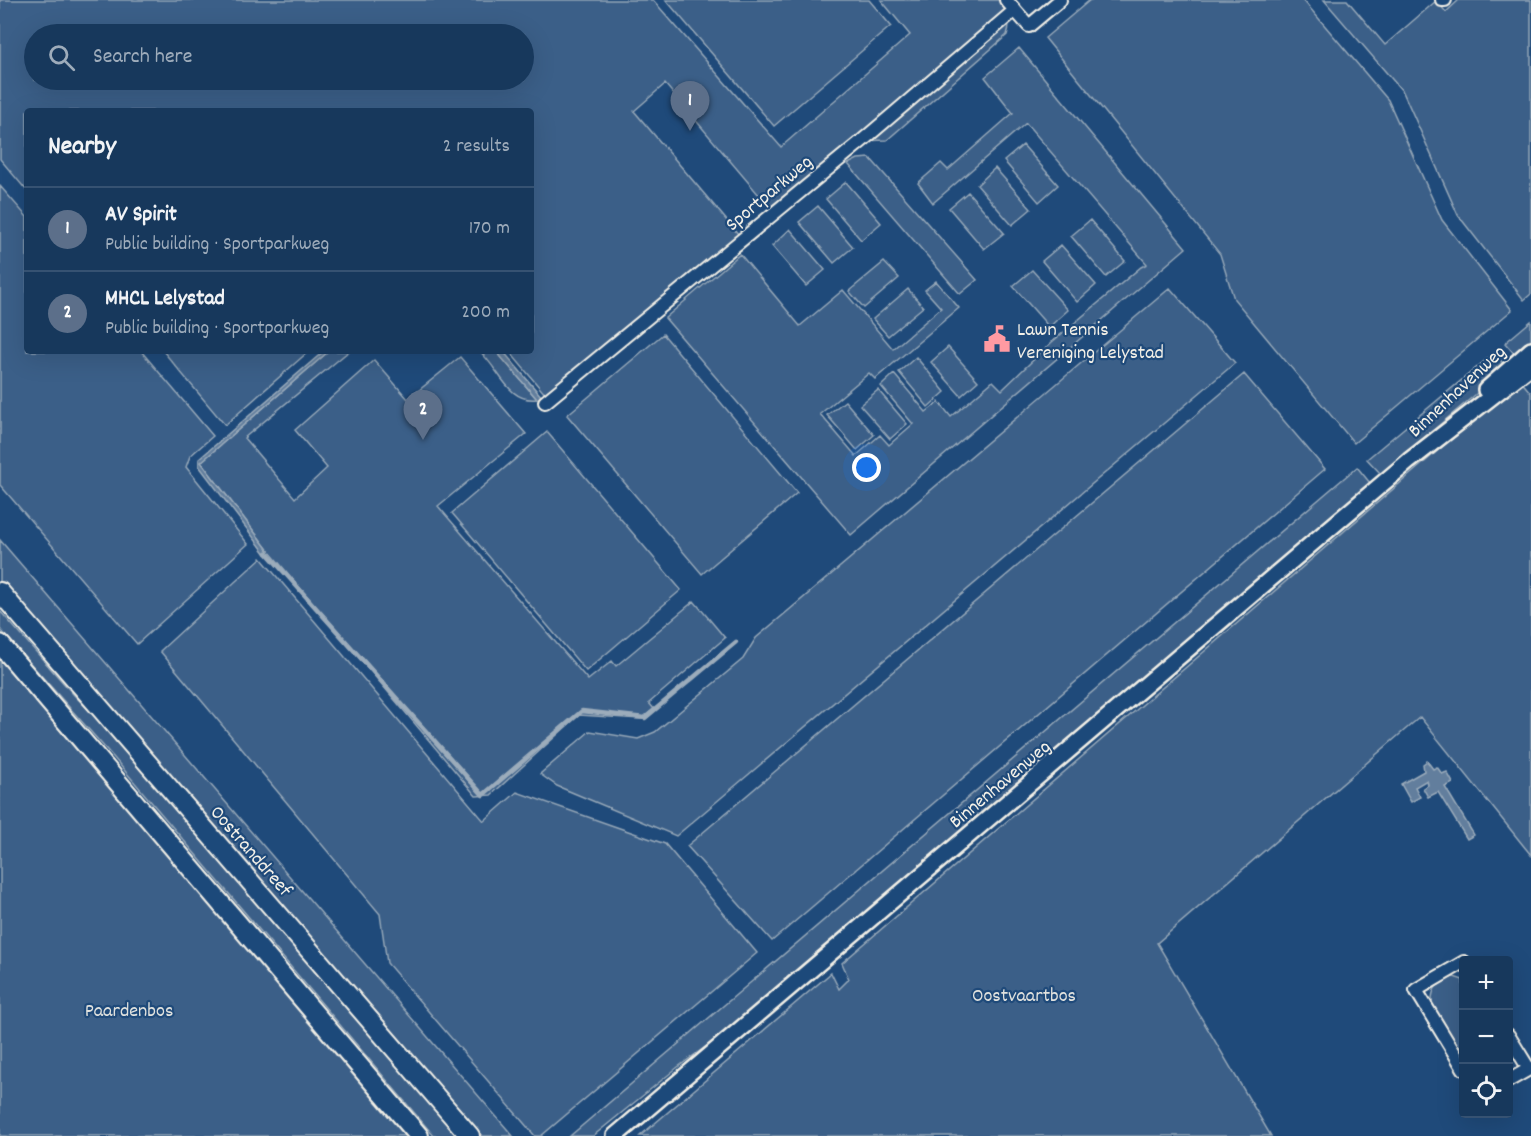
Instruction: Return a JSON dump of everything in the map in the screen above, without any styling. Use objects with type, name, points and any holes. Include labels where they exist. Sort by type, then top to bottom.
[{"type":"main road","name":"Oostranddreef","points":[[0,592],[470,1136]]},
{"type":"main road","points":[[0,644],[419,1136]]},
{"type":"street","points":[[1006,0],[1029,26],[1060,0]]},
{"type":"street","name":"Sportparkweg","points":[[545,402],[870,134],[1015,10]]},
{"type":"street","name":"Binnenhavenweg","points":[[615,1136],[1409,461],[1531,350]]},
{"type":"street","name":"Binnenhavenweg","points":[[1409,461],[1531,366]]},
{"type":"street","points":[[1459,965],[1416,990],[1461,1064]]},
{"type":"street","points":[[1513,1041],[1530,1068],[1513,1079]]},
{"type":"green space","points":[[0,0],[653,0],[781,147],[910,35],[881,0],[998,0],[1009,20],[1007,35],[887,140],[855,141],[770,208],[665,84],[634,111],[739,235],[545,394],[512,354],[534,354],[534,108],[24,108],[24,187],[0,159]]},
{"type":"green space","points":[[666,0],[869,0],[891,26],[774,126]]},
{"type":"green space","points":[[1090,0],[1303,0],[1388,100],[1442,220],[1512,310],[1354,443],[1234,299],[1220,254],[1045,38]]},
{"type":"green space","points":[[1324,0],[1347,0],[1385,45],[1436,1],[1446,12],[1459,0],[1531,0],[1531,294],[1524,300],[1458,215],[1403,92]]},
{"type":"green space","points":[[1019,48],[1186,248],[851,535],[665,318],[740,254],[800,326],[843,290],[893,349],[941,308],[925,290],[936,281],[959,308],[875,379],[869,373],[820,414],[856,456],[880,435],[889,445],[913,424],[881,386],[894,374],[926,412],[939,402],[951,417],[993,381],[1002,390],[1052,342],[1147,264],[1026,123],[933,203],[918,183],[941,163],[948,170],[1013,113],[985,77]]},
{"type":"green space","points":[[1023,145],[1058,185],[1039,202],[1004,161]]},
{"type":"green space","points":[[870,158],[977,280],[960,294],[848,164],[858,159]]},
{"type":"green space","points":[[995,168],[1031,209],[1012,225],[977,185]]},
{"type":"green space","points":[[846,182],[881,223],[861,240],[826,199]]},
{"type":"green space","points":[[0,186],[24,214],[24,354],[144,354],[213,436],[190,456],[186,467],[248,544],[137,644],[0,485]]},
{"type":"green space","points":[[968,192],[1004,233],[984,249],[949,208]]},
{"type":"green space","points":[[818,206],[853,247],[834,263],[799,222]]},
{"type":"green space","points":[[1090,220],[1125,261],[1106,277],[1071,236]]},
{"type":"green space","points":[[790,229],[825,270],[806,286],[772,246]]},
{"type":"green space","points":[[1061,245],[1096,285],[1077,302],[1042,261]]},
{"type":"green space","points":[[884,262],[899,278],[864,308],[849,291]]},
{"type":"green space","points":[[1032,270],[1068,310],[1049,327],[1013,286]]},
{"type":"green space","points":[[1170,288],[1235,363],[676,836],[557,786],[540,774],[590,731],[638,739],[655,732],[743,659],[756,638]]},
{"type":"green space","points":[[908,289],[923,307],[888,336],[873,319]]},
{"type":"green space","points":[[1531,321],[1531,347],[1518,358],[1505,343]]},
{"type":"green space","points":[[663,334],[797,493],[702,574],[567,415]]},
{"type":"green space","points":[[948,347],[978,381],[961,396],[931,362]]},
{"type":"green space","points":[[1494,353],[1507,368],[1381,474],[1367,459]]},
{"type":"green space","points":[[166,354],[306,354],[225,425]]},
{"type":"green space","points":[[326,354],[345,354],[244,438],[295,498],[327,468],[295,430],[374,360],[408,399],[460,357],[526,434],[438,506],[588,680],[612,661],[616,666],[694,601],[725,638],[649,703],[654,709],[641,719],[579,715],[491,795],[476,796],[269,551],[201,462]]},
{"type":"green space","points":[[482,354],[499,354],[537,399],[527,399],[511,390]]},
{"type":"green space","points":[[916,357],[945,392],[928,407],[899,372]]},
{"type":"green space","points":[[1244,374],[1325,469],[772,941],[687,846]]},
{"type":"green space","name":"Oostvaartbos","points":[[1520,380],[1531,393],[1531,855],[1420,717],[1157,943],[1271,1136],[640,1136],[831,973],[839,989],[849,979],[842,963]]},
{"type":"green space","points":[[878,390],[907,424],[890,439],[860,405]]},
{"type":"green space","points":[[845,401],[874,435],[857,450],[827,415]]},
{"type":"green space","points":[[547,432],[681,590],[586,671],[452,513]]},
{"type":"green space","points":[[1357,467],[1370,483],[735,1025],[678,1067],[593,1136],[570,1136]]},
{"type":"green space","points":[[0,540],[513,1136],[482,1136],[233,848],[111,716],[0,585]]},
{"type":"green space","points":[[261,558],[484,821],[517,792],[665,844],[757,953],[541,1136],[535,1136],[387,963],[380,914],[160,651]]},
{"type":"green space","points":[[0,611],[74,695],[129,751],[467,1136],[434,1136],[114,758],[0,629]]},
{"type":"green space","name":"Paardenbos","points":[[0,660],[405,1136],[0,1136]]},
{"type":"green space","points":[[1448,978],[1459,979],[1459,1053],[1433,1008],[1432,1002],[1436,987]]},
{"type":"shaded area","points":[[321,354],[326,354],[201,462],[269,551],[266,554],[199,466],[199,459]]},
{"type":"shaded area","points":[[499,354],[506,354],[541,396],[537,399]]},
{"type":"shaded area","points":[[1427,761],[1433,769],[1437,767],[1442,774],[1447,772],[1453,783],[1445,787],[1474,835],[1467,839],[1438,792],[1428,797],[1423,788],[1428,785],[1427,780],[1415,787],[1420,797],[1411,802],[1401,784],[1424,771],[1423,764]]},
{"type":"waterway","points":[[267,553],[483,795],[582,711],[645,718],[736,642]]},
{"type":"place","name":"AV Spirit","points":[[690,131]]},
{"type":"place","name":"Lawn Tennis Vereniging Lelystad","points":[[997,339]]},
{"type":"place","name":"MHCL Lelystad","points":[[423,440]]}]
